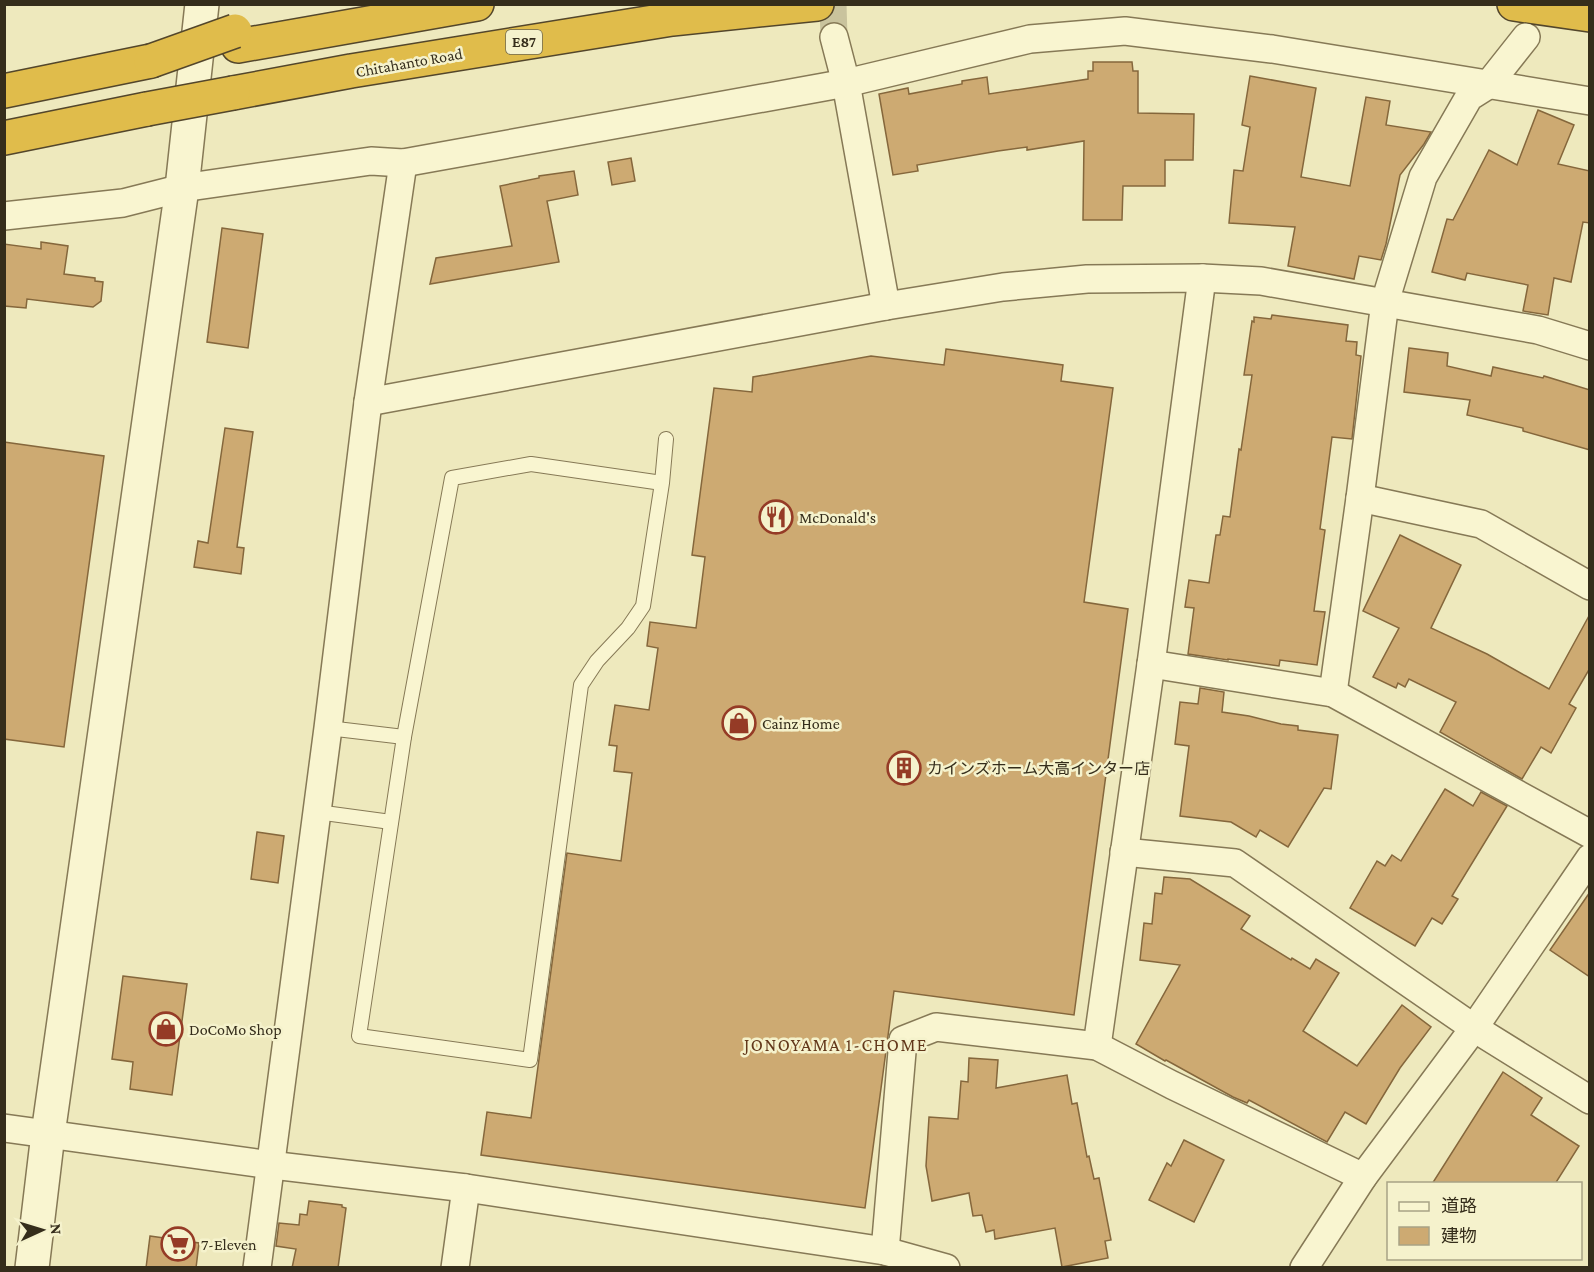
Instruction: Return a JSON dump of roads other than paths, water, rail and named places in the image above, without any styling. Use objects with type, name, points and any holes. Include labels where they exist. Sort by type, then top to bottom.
[{"type":"highway","points":[[4,91],[151,61],[237,39],[356,4]]},
{"type":"highway","points":[[237,39],[477,4]]},
{"type":"highway","name":"Chitahanto Road","points":[[4,138],[351,71],[672,19],[817,4]]},
{"type":"highway","points":[[1514,4],[1590,15]]},
{"type":"street","points":[[32,1268],[48,1134],[182,188],[202,4]]},
{"type":"street","points":[[4,216],[123,203],[182,188],[371,160],[403,163],[846,83],[1030,39],[1125,31],[1272,49],[1590,101]]},
{"type":"street","points":[[834,37],[846,83],[886,306]]},
{"type":"street","points":[[1333,693],[1385,302],[1423,177],[1469,97],[1488,84],[1526,37]]},
{"type":"street","points":[[257,1268],[368,402],[403,163]]},
{"type":"street","points":[[368,402],[886,306],[1003,287],[1077,280],[1202,278],[1261,281],[1538,330],[1590,345]]},
{"type":"street","points":[[1097,1046],[1202,278]]},
{"type":"street","points":[[1360,498],[1481,524],[1590,586]]},
{"type":"street","points":[[1151,664],[1333,693],[1590,834]]},
{"type":"street","points":[[1124,852],[1235,863],[1473,1028],[1590,1100]]},
{"type":"street","points":[[1304,1268],[1363,1178],[1473,1028],[1590,858]]},
{"type":"street","points":[[885,1251],[903,1040],[936,1027],[1097,1046],[1363,1178]]},
{"type":"street","points":[[4,1128],[271,1165],[466,1188],[885,1251],[946,1268]]},
{"type":"street","points":[[455,1268],[466,1188]]},
{"type":"lane","points":[[662,483],[531,464],[452,478],[404,737],[359,1036],[530,1060],[581,686],[597,661],[628,628],[643,606],[662,483],[666,439]]},
{"type":"lane","points":[[328,728],[404,737]]},
{"type":"lane","points":[[317,812],[391,822]]},
{"type":"tunnel","points":[[833,4],[834,37]]},
{"type":"place","name":"McDonald's","points":[[776,517]]},
{"type":"place","name":"Cainz Home","points":[[739,723]]},
{"type":"place","name":"カインズホーム大高インター店","points":[[904,768]]},
{"type":"place","name":"DoCoMo Shop","points":[[166,1029]]},
{"type":"place","name":"7-Eleven","points":[[178,1244]]},
{"type":"district","name":"JONOYAMA 1-CHOME","points":[[836,1045]]}]
